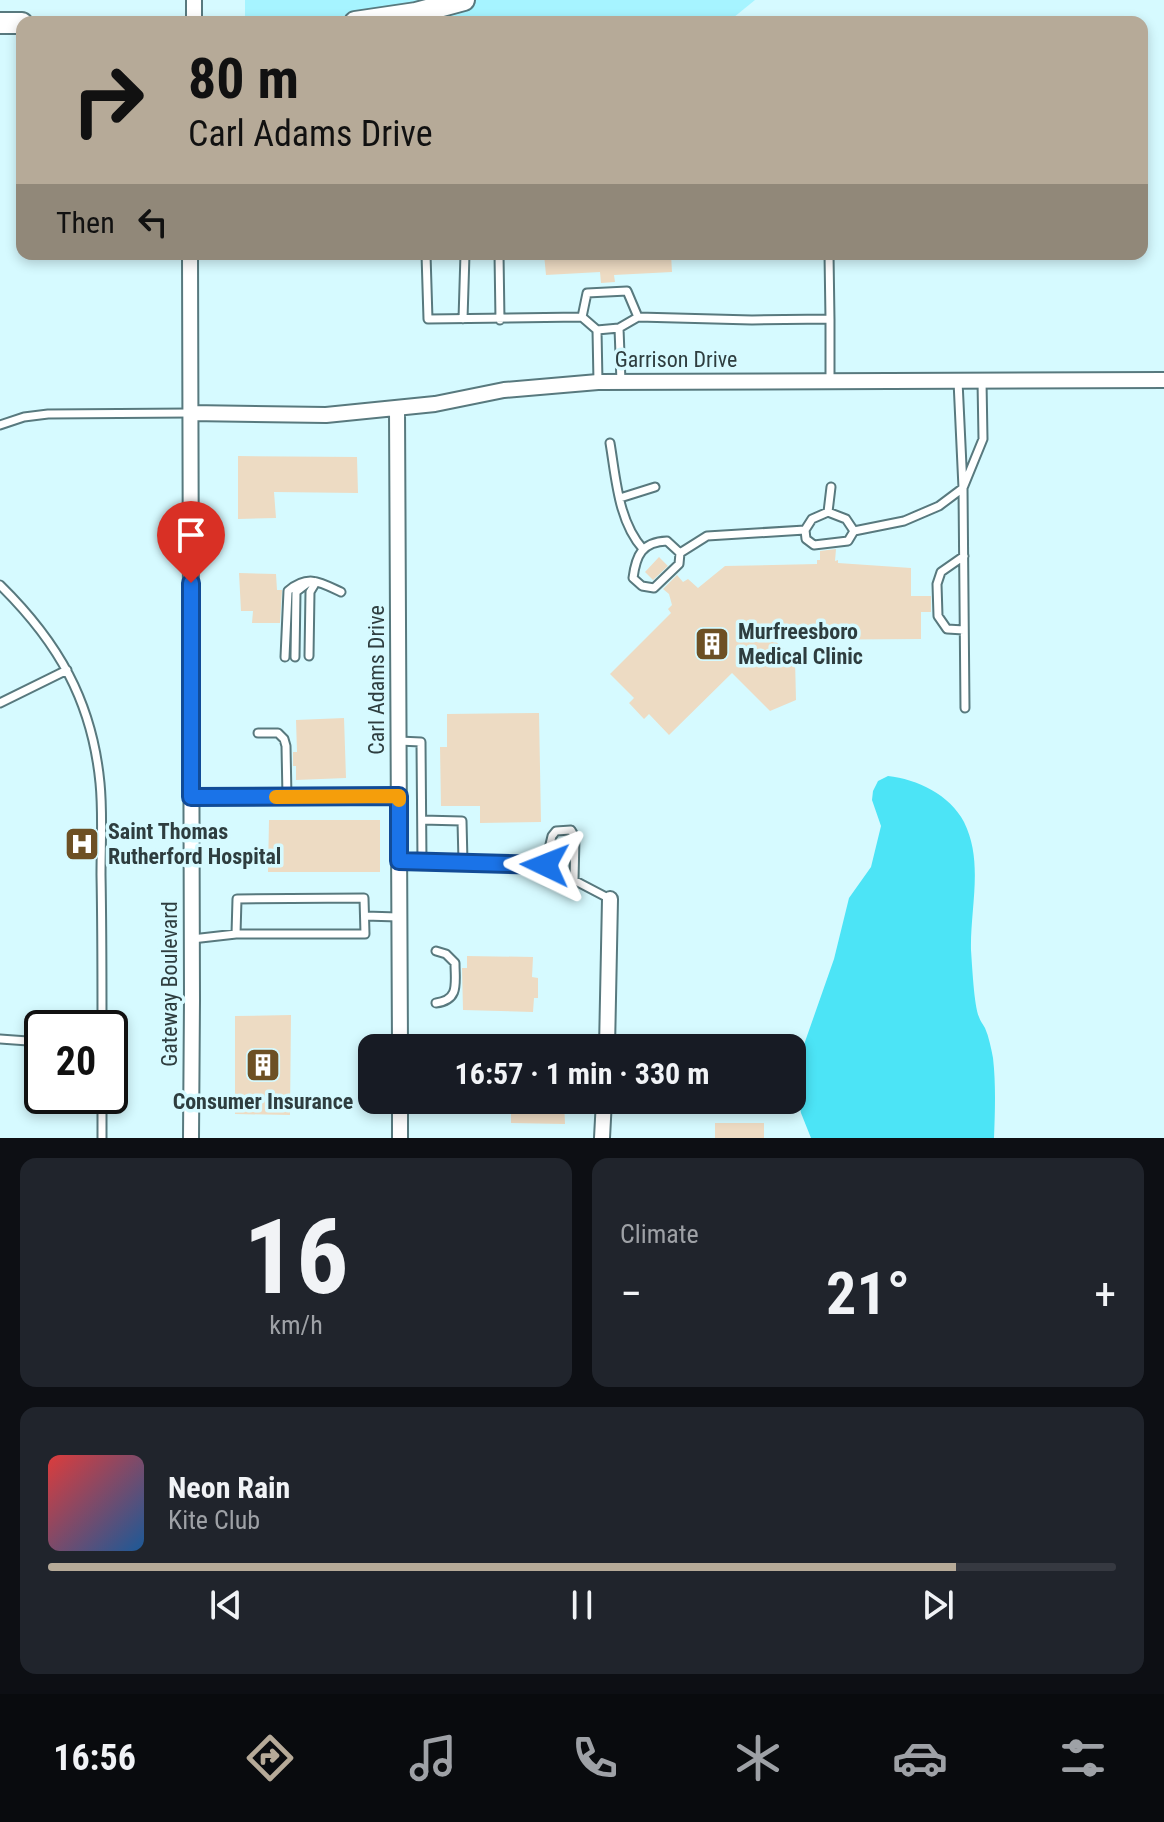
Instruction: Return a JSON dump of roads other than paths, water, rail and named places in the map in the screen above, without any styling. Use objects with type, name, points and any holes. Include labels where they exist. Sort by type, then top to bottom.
[{"type":"main road","points":[[396,16],[464,0]]},
{"type":"street","name":"Gateway Boulevard","points":[[190,260],[191,1138]]},
{"type":"street","name":"Garrison Drive","points":[[190,413],[326,415],[435,404],[504,390],[598,382],[1164,380]]},
{"type":"street","name":"Carl Adams Drive","points":[[397,409],[400,1034]]},
{"type":"street","points":[[607,1034],[610,899]]},
{"type":"street","points":[[400,1114],[400,1138]]},
{"type":"street","points":[[602,1138],[603,1114]]},
{"type":"lane","points":[[426,260],[428,319],[582,317],[597,330],[619,328],[638,317],[830,319]]},
{"type":"lane","points":[[463,319],[465,260]]},
{"type":"lane","points":[[499,260],[500,320]]},
{"type":"lane","points":[[829,260],[830,381]]},
{"type":"lane","points":[[582,317],[587,293],[627,291],[638,317]]},
{"type":"lane","points":[[619,328],[621,382]]},
{"type":"lane","points":[[597,330],[598,382]]},
{"type":"lane","points":[[958,381],[963,488],[965,708]]},
{"type":"lane","points":[[854,531],[846,519],[828,512],[812,519],[805,530],[806,539],[814,545],[848,541],[854,531],[904,521],[939,506],[963,488],[983,439],[982,381]]},
{"type":"lane","points":[[0,425],[24,417],[48,414],[190,413]]},
{"type":"lane","points":[[610,443],[621,507],[635,540],[643,549]]},
{"type":"lane","points":[[620,498],[655,487]]},
{"type":"lane","points":[[828,512],[831,487]]},
{"type":"lane","points":[[680,553],[707,536],[805,530]]},
{"type":"lane","points":[[655,541],[667,541],[680,553],[679,564],[654,588],[642,586],[633,578],[635,563],[643,549],[655,541]]},
{"type":"lane","points":[[964,556],[941,572],[937,584],[938,616],[947,629],[964,630]]},
{"type":"lane","points":[[285,657],[288,591],[299,582],[312,582],[341,592]]},
{"type":"lane","points":[[309,656],[312,582]]},
{"type":"lane","points":[[295,657],[296,592],[312,582]]},
{"type":"lane","points":[[0,585],[25,610],[67,670],[96,751],[100,785],[102,1010]]},
{"type":"lane","points":[[0,703],[67,670]]},
{"type":"lane","points":[[258,733],[278,733],[284,739],[287,797]]},
{"type":"lane","points":[[398,741],[421,742],[422,862]]},
{"type":"lane","points":[[191,797],[399,796]]},
{"type":"lane","points":[[422,820],[462,821],[463,862]]},
{"type":"lane","points":[[545,865],[552,836],[556,831],[571,830],[575,837],[574,880]]},
{"type":"lane","points":[[399,861],[545,865],[610,899]]},
{"type":"lane","points":[[192,939],[236,934],[365,934],[364,898],[237,899],[236,934]]},
{"type":"lane","points":[[365,916],[399,917]]},
{"type":"lane","points":[[436,951],[446,954],[455,963],[455,991],[447,1002],[436,1003]]},
{"type":"lane","points":[[0,1039],[24,1041]]},
{"type":"lane","points":[[102,1114],[102,1138]]},
{"type":"place","name":"Murfreesboro Medical Clinic","points":[[712,644]]},
{"type":"place","name":"Saint Thomas Rutherford Hospital","points":[[82,844]]},
{"type":"place","name":"Consumer Insurance","points":[[263,1065]]}]
